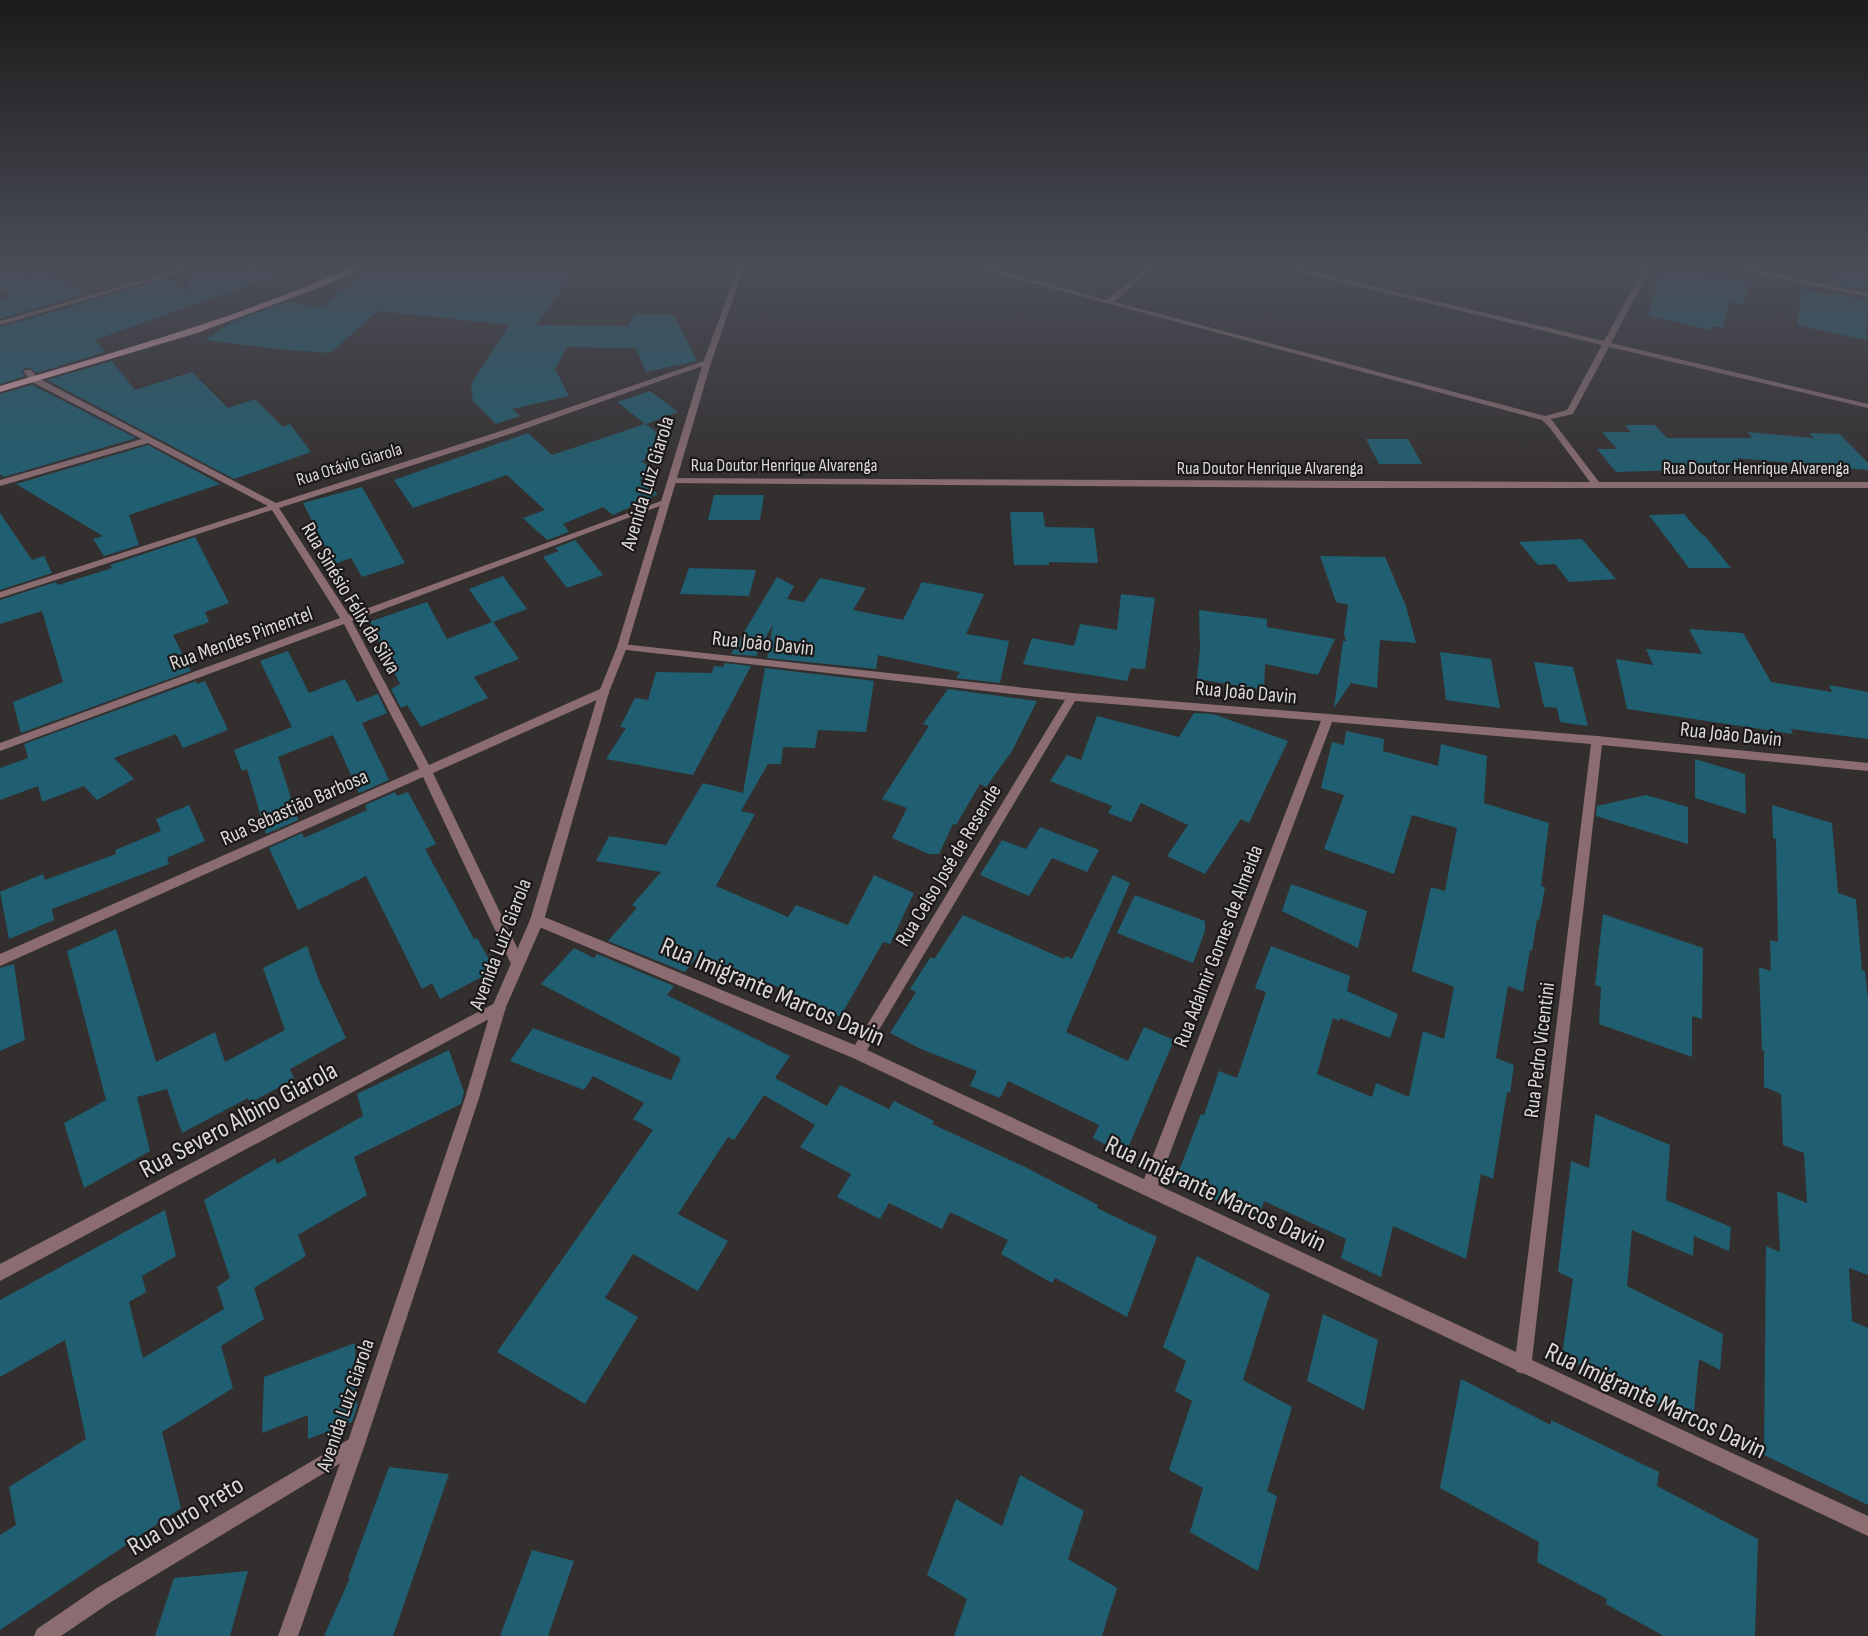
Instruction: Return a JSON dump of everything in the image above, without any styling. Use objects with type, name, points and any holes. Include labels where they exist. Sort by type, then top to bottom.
[{"type":"main road","points":[[0,378],[28,372],[128,341]]},
{"type":"main road","points":[[0,389],[160,341]]},
{"type":"street","name":"Avenida Luiz Giarola","points":[[288,1636],[356,1444],[472,1098],[499,1007],[537,920],[604,692],[622,647],[715,341]]},
{"type":"street","points":[[1257,341],[1545,418],[1569,412],[1608,341]]},
{"type":"street","points":[[1591,341],[1868,406]]},
{"type":"street","name":"Rua Otávio Giarola","points":[[0,595],[273,505],[507,432],[707,363]]},
{"type":"street","name":"Rua Sinésio Félix da Silva","points":[[28,372],[35,380],[273,505],[346,619],[426,770],[517,962]]},
{"type":"street","points":[[1545,418],[1596,485]]},
{"type":"street","points":[[0,483],[149,440]]},
{"type":"street","name":"Rua Doutor Henrique Alvarenga","points":[[671,481],[1868,485]]},
{"type":"street","name":"Rua Mendes Pimentel","points":[[0,747],[664,503]]},
{"type":"street","name":"Rua João Davin","points":[[622,647],[1072,697],[1597,740],[1868,767]]},
{"type":"street","name":"Rua Sebastião Barbosa","points":[[0,960],[604,692]]},
{"type":"street","name":"Rua Celso José de Resende","points":[[858,1053],[1072,697]]},
{"type":"street","name":"Rua Adalmir Gomes de Almeida","points":[[1148,1190],[1328,718]]},
{"type":"street","name":"Rua Pedro Vicentini","points":[[1523,1366],[1597,740]]},
{"type":"street","name":"Rua Imigrante Marcos Davin","points":[[537,920],[858,1053],[1868,1526]]},
{"type":"street","name":"Rua Severo Albino Giarola","points":[[0,1273],[499,1007]]},
{"type":"street","name":"Rua Ouro Preto","points":[[44,1636],[104,1594],[356,1444]]},
{"type":"building","points":[[0,341],[96,341],[105,352],[36,373],[31,368],[25,368],[22,371],[25,376],[0,384]]},
{"type":"building","points":[[216,341],[343,341],[330,353]]},
{"type":"building","points":[[498,341],[687,341],[697,361],[646,372],[636,348],[567,347],[555,369],[569,396],[512,409],[520,416],[496,424],[473,401],[471,384]]},
{"type":"building","points":[[112,361],[135,390],[192,372],[228,408],[255,399],[283,427],[290,424],[311,452],[234,479],[47,380]]},
{"type":"building","points":[[32,385],[136,438],[4,477],[0,474],[0,394]]},
{"type":"building","points":[[650,391],[678,412],[646,424],[668,442],[657,446],[664,452],[641,461],[658,472],[639,480],[658,494],[613,515],[603,507],[563,524],[569,532],[547,540],[523,518],[545,510],[507,475],[413,508],[394,480],[528,433],[552,455],[645,424],[617,402]]},
{"type":"building","points":[[1625,425],[1655,425],[1667,438],[1752,438],[1748,432],[1814,438],[1809,433],[1840,434],[1868,463],[1868,470],[1737,458],[1746,468],[1616,472],[1597,449],[1617,449],[1602,432],[1631,432]]},
{"type":"building","points":[[1366,439],[1408,439],[1422,464],[1379,464]]},
{"type":"building","points":[[148,445],[220,484],[129,515],[139,545],[104,556],[93,539],[103,536],[16,484]]},
{"type":"building","points":[[362,487],[405,563],[362,577],[351,558],[334,564],[303,503]]},
{"type":"building","points":[[714,495],[764,495],[760,520],[708,520]]},
{"type":"building","points":[[1010,512],[1043,512],[1045,527],[1094,528],[1098,563],[1049,562],[1049,565],[1014,565]]},
{"type":"building","points":[[0,513],[32,560],[44,556],[52,573],[0,590]]},
{"type":"building","points":[[1684,514],[1731,568],[1689,568],[1649,515]]},
{"type":"building","points":[[195,537],[229,603],[205,612],[209,622],[173,635],[191,671],[21,733],[13,702],[63,682],[42,611],[0,624],[0,600],[56,582],[58,585],[112,568],[110,565]]},
{"type":"building","points":[[1582,539],[1616,579],[1569,582],[1555,564],[1538,565],[1519,542]]},
{"type":"building","points":[[575,540],[603,575],[567,588],[543,557],[559,551],[555,548]]},
{"type":"building","points":[[1320,556],[1385,557],[1406,606],[1416,643],[1380,640],[1377,688],[1351,683],[1334,708],[1343,641],[1346,641],[1344,634],[1348,605],[1336,602]]},
{"type":"building","points":[[689,568],[756,570],[749,596],[680,594]]},
{"type":"building","points":[[503,576],[527,609],[493,622],[519,659],[474,677],[488,698],[421,727],[407,705],[401,708],[391,689],[400,684],[369,622],[427,602],[447,639],[492,622],[469,589]]},
{"type":"building","points":[[777,577],[794,586],[787,599],[804,602],[820,578],[866,588],[853,610],[903,620],[922,582],[984,594],[966,634],[1009,641],[1000,683],[956,678],[960,672],[878,655],[876,669],[767,658],[773,624],[756,656],[731,654]]},
{"type":"building","points":[[1121,594],[1155,598],[1145,669],[1131,668],[1127,681],[1023,664],[1032,638],[1074,646],[1080,624],[1117,630]]},
{"type":"building","points":[[1199,610],[1267,619],[1267,627],[1335,639],[1318,675],[1265,664],[1264,690],[1197,679],[1200,649]]},
{"type":"building","points":[[1689,629],[1743,633],[1771,682],[1832,692],[1829,685],[1868,692],[1868,739],[1791,729],[1793,734],[1627,709],[1616,659],[1653,665],[1646,649],[1702,654]]},
{"type":"building","points":[[288,651],[309,693],[345,679],[357,702],[378,694],[387,713],[362,723],[389,780],[359,793],[333,735],[278,757],[298,820],[266,834],[247,769],[242,771],[234,750],[292,727],[260,661]]},
{"type":"building","points":[[1440,652],[1491,659],[1500,708],[1446,700]]},
{"type":"building","points":[[1534,662],[1573,667],[1588,726],[1560,722],[1557,708],[1544,707]]},
{"type":"building","points":[[725,663],[751,666],[693,775],[606,759],[626,728],[620,727],[635,698],[648,700],[656,672],[712,673],[714,666],[723,667]]},
{"type":"building","points":[[765,668],[874,681],[866,732],[818,730],[815,748],[783,747],[781,764],[768,764],[741,811],[755,814],[716,886],[788,917],[796,905],[848,925],[874,875],[914,893],[890,944],[883,942],[840,1017],[782,993],[784,989],[738,972],[734,977],[695,959],[685,972],[608,941],[637,908],[632,905],[661,872],[596,861],[609,836],[666,845],[703,783],[743,793]]},
{"type":"building","points":[[196,681],[197,684],[205,681],[228,730],[183,748],[176,734],[114,758],[134,779],[97,800],[84,786],[42,802],[38,786],[0,800],[0,768],[28,758],[24,744]]},
{"type":"building","points":[[948,689],[1037,701],[1012,751],[986,787],[980,784],[956,825],[953,824],[939,854],[929,854],[892,838],[907,808],[882,799],[929,726],[923,724]]},
{"type":"building","points":[[1194,713],[1213,714],[1288,741],[1249,823],[1241,819],[1205,874],[1167,856],[1188,825],[1141,803],[1131,822],[1108,813],[1112,806],[1050,781],[1067,755],[1081,760],[1097,716],[1179,737]]},
{"type":"building","points":[[1346,731],[1384,739],[1383,751],[1438,766],[1441,744],[1487,756],[1484,803],[1549,823],[1541,886],[1545,887],[1523,992],[1508,986],[1496,1058],[1514,1065],[1510,1093],[1507,1092],[1493,1179],[1481,1174],[1466,1259],[1393,1226],[1381,1277],[1341,1258],[1346,1239],[1264,1201],[1259,1217],[1228,1202],[1227,1206],[1175,1181],[1201,1114],[1204,1115],[1219,1071],[1237,1078],[1266,992],[1255,988],[1271,946],[1350,976],[1347,991],[1398,1014],[1390,1038],[1340,1018],[1339,1021],[1333,1018],[1317,1074],[1372,1097],[1376,1083],[1409,1097],[1423,1031],[1444,1039],[1454,987],[1412,971],[1431,887],[1445,891],[1457,828],[1412,815],[1394,874],[1324,849],[1344,795],[1321,788],[1332,742],[1344,745]]},
{"type":"building","points":[[1695,759],[1745,774],[1746,814],[1695,798]]},
{"type":"building","points":[[395,792],[397,796],[408,792],[436,844],[425,849],[474,939],[477,938],[495,970],[440,999],[432,983],[422,989],[366,876],[298,910],[269,848],[302,833],[304,838],[367,810],[365,805]]},
{"type":"building","points":[[1646,795],[1688,807],[1688,844],[1596,816],[1597,806]]},
{"type":"building","points":[[189,805],[205,841],[167,858],[169,864],[52,909],[54,920],[9,939],[0,892],[43,874],[45,880],[116,854],[115,850],[161,831],[156,819]]},
{"type":"building","points":[[1772,805],[1832,823],[1838,893],[1856,899],[1862,970],[1865,971],[1868,999],[1868,1275],[1849,1268],[1852,1321],[1868,1328],[1868,1505],[1764,1455],[1766,1246],[1780,1252],[1777,1191],[1807,1203],[1804,1153],[1783,1145],[1781,1094],[1764,1087],[1759,967],[1771,971],[1770,940],[1778,942],[1776,839],[1773,838]]},
{"type":"building","points":[[1040,827],[1099,850],[1087,872],[1052,858],[1029,896],[980,875],[1002,840],[1026,849]]},
{"type":"building","points":[[1113,875],[1130,883],[1066,1032],[1128,1061],[1144,1027],[1174,1040],[1125,1155],[1093,1138],[1099,1125],[1008,1081],[1000,1098],[970,1086],[977,1071],[921,1049],[890,1033],[916,992],[910,989],[930,958],[935,958],[963,915],[1064,959],[1066,956],[1072,959]]},
{"type":"building","points":[[1291,884],[1367,911],[1358,948],[1282,911]]},
{"type":"building","points":[[1135,895],[1205,921],[1205,931],[1193,963],[1117,933]]},
{"type":"building","points":[[1603,914],[1703,948],[1702,1019],[1692,1016],[1692,1057],[1599,1024],[1601,987],[1595,985]]},
{"type":"building","points":[[116,929],[156,1062],[215,1032],[225,1062],[285,1030],[263,968],[307,946],[318,978],[346,1038],[290,1069],[294,1079],[250,1103],[248,1098],[182,1133],[167,1089],[137,1097],[150,1151],[84,1188],[64,1123],[106,1100],[67,951]]},
{"type":"building","points":[[574,948],[594,958],[597,954],[674,986],[667,995],[790,1056],[775,1078],[827,1106],[840,1085],[889,1109],[894,1101],[934,1121],[932,1124],[1025,1167],[1098,1205],[1097,1208],[1157,1237],[1127,1317],[1055,1278],[1052,1283],[1001,1254],[1008,1240],[950,1212],[942,1229],[889,1203],[880,1219],[837,1197],[851,1174],[800,1147],[815,1125],[764,1095],[734,1140],[728,1137],[678,1214],[728,1241],[698,1291],[633,1254],[605,1298],[638,1317],[585,1404],[497,1352],[653,1130],[633,1119],[644,1103],[593,1076],[584,1090],[510,1061],[533,1028],[671,1080],[681,1058],[541,984]]},
{"type":"building","points":[[14,964],[25,1040],[0,1051],[0,968]]},
{"type":"building","points":[[449,1050],[464,1092],[461,1104],[354,1157],[367,1195],[298,1235],[306,1256],[254,1288],[264,1319],[221,1346],[233,1388],[162,1432],[181,1508],[0,1630],[0,1535],[16,1525],[9,1487],[86,1439],[65,1340],[0,1377],[0,1300],[165,1210],[176,1256],[142,1276],[146,1292],[129,1302],[143,1358],[224,1309],[217,1287],[230,1278],[204,1200],[275,1158],[277,1164],[363,1116],[357,1094]]},
{"type":"building","points":[[1595,1114],[1670,1145],[1666,1200],[1731,1227],[1729,1251],[1694,1236],[1693,1256],[1632,1230],[1627,1286],[1723,1334],[1720,1370],[1699,1359],[1693,1422],[1562,1356],[1573,1279],[1558,1272],[1571,1161],[1589,1168]]},
{"type":"building","points":[[1197,1256],[1270,1294],[1243,1380],[1292,1407],[1267,1491],[1277,1496],[1258,1571],[1190,1532],[1203,1488],[1169,1470],[1192,1401],[1175,1391],[1186,1361],[1163,1347]]},
{"type":"building","points":[[1323,1314],[1378,1340],[1364,1410],[1307,1381]]},
{"type":"building","points":[[355,1343],[357,1407],[352,1422],[308,1439],[308,1415],[262,1433],[264,1377]]},
{"type":"building","points":[[1461,1379],[1551,1425],[1551,1420],[1659,1472],[1657,1486],[1758,1539],[1755,1636],[1664,1636],[1606,1604],[1607,1599],[1537,1562],[1539,1542],[1440,1488]]},
{"type":"building","points":[[389,1467],[449,1474],[393,1636],[324,1636],[350,1578],[348,1578]]},
{"type":"building","points":[[1020,1475],[1084,1511],[1068,1559],[1117,1588],[1102,1636],[954,1636],[967,1599],[927,1575],[956,1499],[1002,1526]]},
{"type":"building","points":[[532,1550],[574,1561],[548,1636],[500,1636]]},
{"type":"building","points":[[248,1571],[230,1636],[155,1636],[174,1578]]}]
